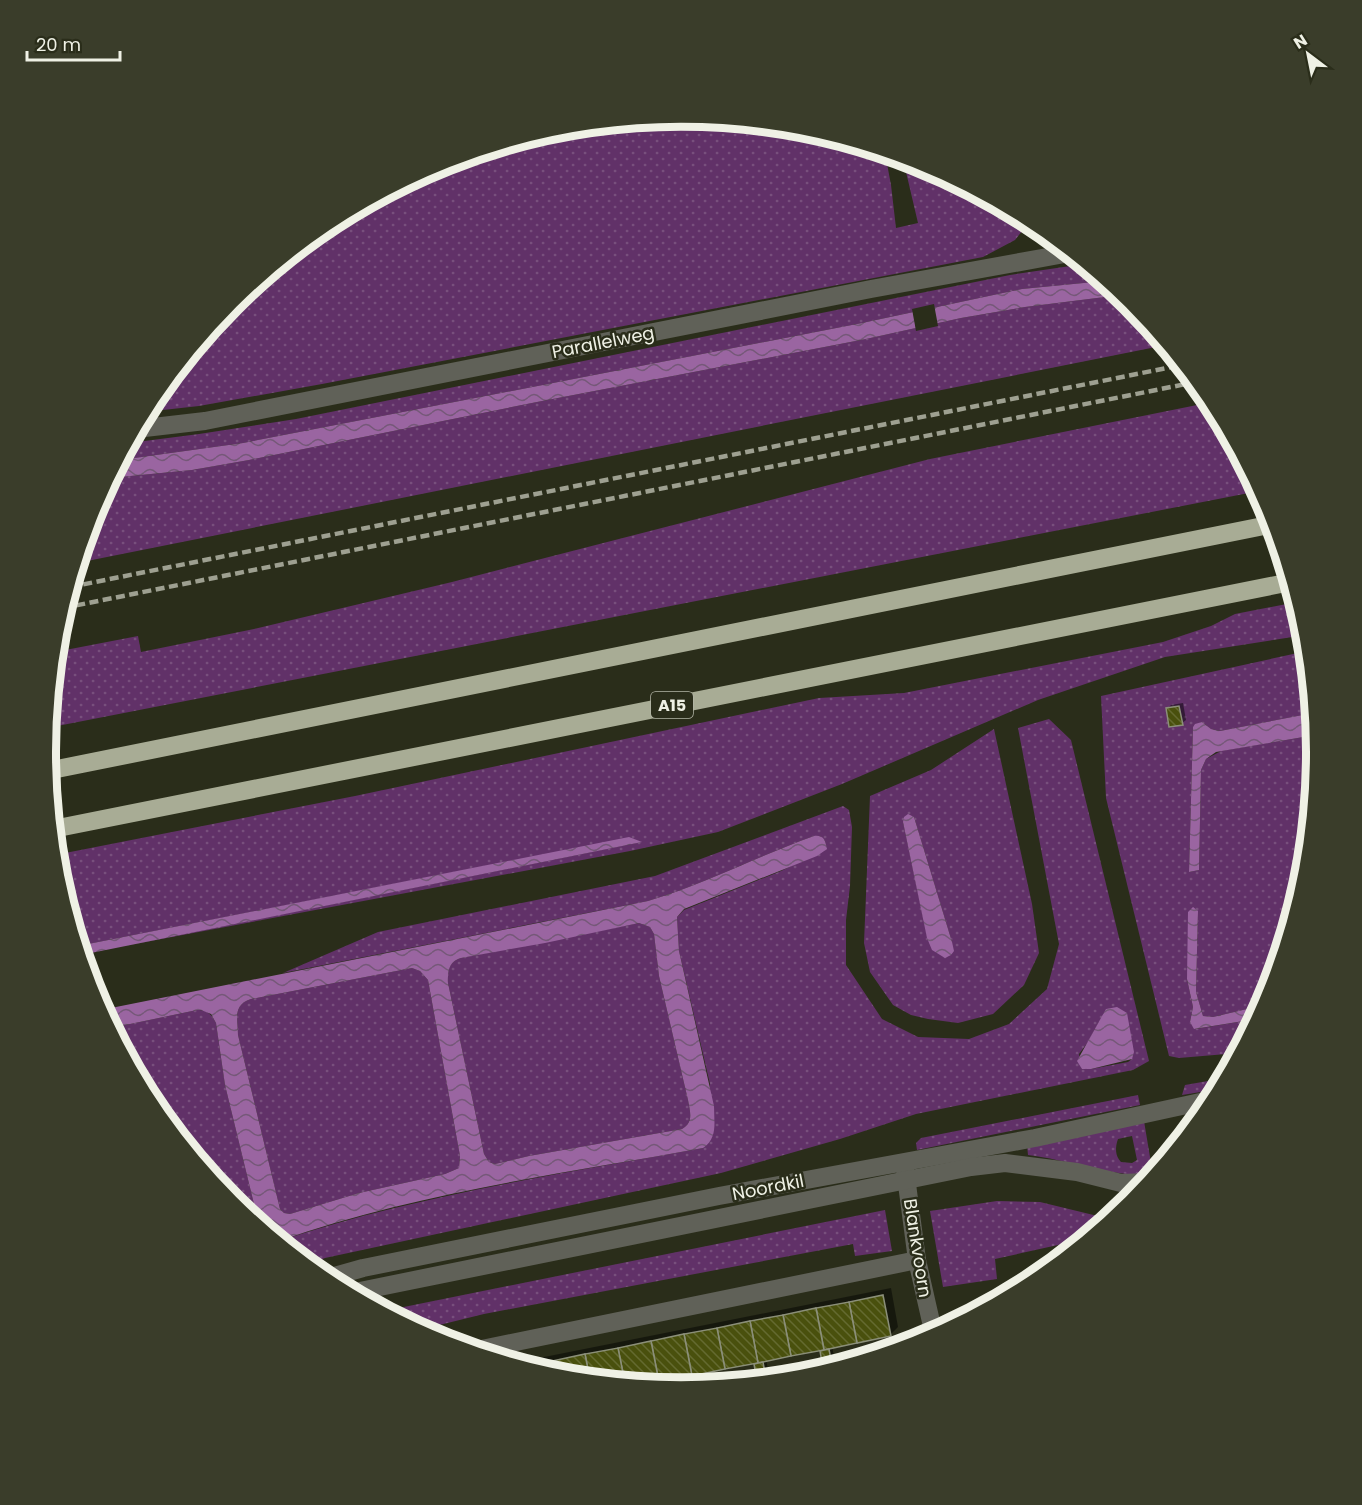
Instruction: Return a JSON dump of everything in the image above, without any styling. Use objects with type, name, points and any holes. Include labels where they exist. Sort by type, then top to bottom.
[{"type":"highway","points":[[56,769],[1264,526]]},
{"type":"highway","name":"A15","points":[[60,827],[1283,584]]},
{"type":"street","name":"Parallelweg","points":[[147,428],[205,421],[1057,253]]},
{"type":"street","name":"Noordkil","points":[[337,1275],[363,1268],[719,1196],[1035,1138],[1199,1102]]},
{"type":"street","name":"Blankvoorn","points":[[904,1161],[917,1260],[932,1325]]},
{"type":"street","name":"Noordkil","points":[[362,1291],[971,1167],[1005,1163],[1077,1172],[1121,1183],[1135,1182]]},
{"type":"street","points":[[489,1348],[917,1260]]},
{"type":"shaded area","points":[[681,127],[763,132],[803,139],[843,148],[887,162],[896,228],[918,223],[905,169],[958,192],[1024,229],[1015,240],[983,257],[199,406],[157,411],[211,340],[239,310],[300,256],[333,232],[404,192],[480,160],[559,139],[599,132]]},
{"type":"shaded area","points":[[1073,266],[1093,282],[1022,289],[862,323],[243,443],[129,459],[138,442],[296,419],[1010,275]]},
{"type":"shaded area","points":[[1109,297],[1157,347],[86,561],[103,513],[120,477],[192,470],[249,460],[1025,307]]},
{"type":"shaded area","points":[[1201,404],[1223,440],[1250,493],[57,726],[65,650],[138,636],[141,652],[254,629],[452,582],[930,459]]},
{"type":"shaded area","points":[[1288,604],[1295,637],[1165,657],[1038,700],[842,784],[718,832],[630,851],[124,946],[641,842],[629,838],[86,944],[77,914],[64,853],[355,796],[819,698],[904,693],[1163,642],[1211,626],[1235,614]]},
{"type":"shaded area","points":[[1298,653],[1305,715],[1220,731],[1211,729],[1202,722],[1193,727],[1189,872],[1199,870],[1201,770],[1206,759],[1221,751],[1306,737],[1305,793],[1294,875],[1273,954],[1252,1008],[1213,1017],[1203,1016],[1196,992],[1198,911],[1187,979],[1193,1007],[1190,1022],[1195,1029],[1246,1021],[1229,1054],[1179,1058],[1169,1056],[1106,798],[1101,696]]},
{"type":"shaded area","points":[[1049,719],[1071,740],[1149,1061],[1133,1070],[916,1114],[840,1139],[721,1173],[317,1261],[287,1238],[436,1198],[703,1148],[710,1084],[679,951],[677,917],[684,910],[781,871],[826,849],[825,841],[820,836],[814,836],[648,901],[283,973],[378,932],[655,876],[843,806],[849,810],[852,827],[850,886],[846,920],[846,965],[882,1019],[918,1037],[969,1039],[1009,1024],[1047,989],[1059,944],[1018,728]],"holes":[[[1099,1022],[1132,1059],[1128,1062],[1082,1069],[1079,1054]]]},
{"type":"shaded area","points":[[994,729],[1032,904],[1039,953],[1024,985],[993,1014],[958,1023],[911,1015],[893,1005],[870,972],[864,943],[870,796],[931,770]],"holes":[[[914,817],[952,942],[928,940],[903,822]]]},
{"type":"shaded area","points":[[639,923],[650,927],[654,934],[659,976],[690,1109],[690,1120],[682,1129],[495,1164],[489,1162],[484,1154],[448,983],[451,965],[461,958]]},
{"type":"shaded area","points":[[412,968],[420,971],[428,980],[460,1156],[459,1168],[445,1174],[359,1193],[290,1214],[284,1213],[280,1209],[238,1035],[237,1014],[241,1005],[251,999]]},
{"type":"shaded area","points":[[197,1010],[204,1010],[213,1017],[216,1023],[225,1085],[258,1212],[211,1165],[185,1133],[139,1065],[119,1026]]},
{"type":"shaded area","points":[[1214,1080],[1207,1091],[1182,1095],[1185,1085]]},
{"type":"shaded area","points":[[1138,1095],[1140,1105],[917,1150],[916,1143],[921,1138]]},
{"type":"shaded area","points":[[1144,1121],[1151,1165],[1142,1175],[1138,1175],[1028,1155],[1027,1145]],"holes":[[[1132,1136],[1137,1160],[1132,1163],[1121,1162],[1118,1157],[1116,1151],[1118,1139]]]},
{"type":"shaded area","points":[[997,1201],[1040,1202],[1100,1217],[1070,1242],[995,1259],[997,1279],[943,1287],[930,1211]]},
{"type":"shaded area","points":[[885,1210],[892,1251],[855,1256],[853,1244],[484,1314],[434,1326],[396,1309]]},
{"type":"water","points":[[1093,282],[1109,297],[961,318],[866,339],[249,460],[192,470],[120,477],[129,459],[243,443],[862,323],[1022,289]]},
{"type":"water","points":[[1305,715],[1306,737],[1216,752],[1206,759],[1201,770],[1199,870],[1189,872],[1193,727],[1202,722],[1211,729],[1220,731]]},
{"type":"water","points":[[908,814],[914,817],[952,942],[954,951],[945,958],[932,950],[927,938],[903,822],[904,817]]},
{"type":"water","points":[[814,836],[820,836],[826,843],[827,849],[817,856],[684,909],[677,917],[679,951],[714,1106],[713,1135],[708,1144],[703,1148],[435,1197],[330,1224],[287,1238],[258,1212],[254,1204],[225,1085],[216,1023],[211,1014],[197,1010],[119,1026],[110,1008],[648,901]],"holes":[[[639,923],[650,927],[654,934],[659,976],[690,1109],[690,1120],[686,1126],[682,1129],[495,1164],[489,1162],[484,1154],[448,983],[449,971],[453,962],[461,958]],[[412,968],[420,971],[428,980],[460,1156],[459,1168],[445,1174],[359,1193],[290,1214],[284,1213],[280,1209],[238,1035],[237,1014],[241,1005],[251,999]]]},
{"type":"water","points":[[629,837],[642,842],[89,953],[86,944]]},
{"type":"water","points":[[1193,907],[1198,911],[1196,992],[1203,1016],[1213,1017],[1252,1008],[1246,1021],[1194,1029],[1190,1022],[1193,1007],[1187,979],[1188,912]]},
{"type":"water","points":[[1117,1007],[1127,1013],[1134,1052],[1132,1059],[1082,1069],[1077,1061],[1106,1009]]},
{"type":"pier","points":[[934,304],[938,326],[916,331],[912,309]]},
{"type":"building","points":[[1179,706],[1183,725],[1169,727],[1166,708]]},
{"type":"building","points":[[883,1295],[891,1336],[857,1343],[849,1302]]},
{"type":"building","points":[[849,1302],[857,1343],[824,1350],[816,1308]]},
{"type":"building","points":[[816,1308],[824,1350],[791,1356],[783,1315]]},
{"type":"building","points":[[783,1315],[791,1356],[758,1363],[750,1321]]},
{"type":"building","points":[[750,1321],[758,1363],[725,1369],[717,1328]]},
{"type":"building","points":[[717,1328],[725,1369],[692,1376],[684,1334]]},
{"type":"building","points":[[684,1334],[692,1376],[658,1377],[651,1341]]},
{"type":"building","points":[[651,1341],[658,1377],[623,1375],[618,1348]]},
{"type":"building","points":[[618,1348],[623,1375],[588,1371],[585,1354]]},
{"type":"building","points":[[829,1349],[831,1360],[822,1362],[820,1351]]},
{"type":"building","points":[[585,1354],[588,1371],[553,1365],[552,1361]]},
{"type":"building","points":[[763,1362],[765,1373],[756,1374],[754,1364]]},
{"type":"railway","points":[[79,585],[1173,367]]},
{"type":"railway","points":[[74,606],[1186,384]]}]
